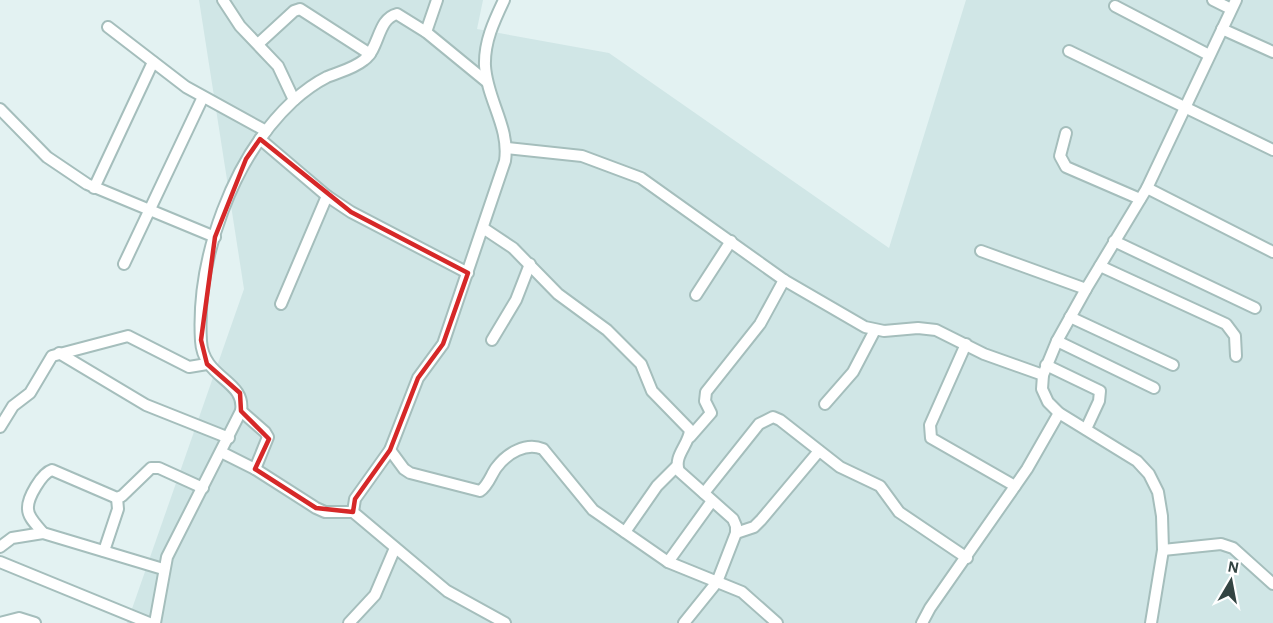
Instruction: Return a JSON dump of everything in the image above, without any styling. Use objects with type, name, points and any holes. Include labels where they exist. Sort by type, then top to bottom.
[{"type":"street","points":[[223,0],[234,19],[278,66],[294,100]]},
{"type":"street","points":[[426,33],[437,0]]},
{"type":"street","points":[[353,512],[356,499],[390,450],[418,378],[443,344],[483,228],[507,148],[485,67],[487,41],[504,0]]},
{"type":"street","points":[[1151,623],[1163,550],[1162,516],[1158,492],[1149,474],[1137,460],[1059,413],[1048,402],[1042,389],[1045,370],[1057,342],[1147,188],[1184,105],[1234,5],[1214,0]]},
{"type":"street","points":[[1116,6],[1209,55]]},
{"type":"street","points":[[258,44],[294,11],[300,9],[370,54]]},
{"type":"street","points":[[155,623],[163,569],[229,438],[243,401],[240,393],[207,364],[201,340],[203,296],[214,237],[246,159],[262,135],[294,100],[317,83],[356,65],[370,54],[389,16],[397,14],[405,16],[488,82]]},
{"type":"street","points":[[108,27],[153,62],[262,135],[327,196],[351,212],[468,273]]},
{"type":"street","points":[[1222,29],[1273,52]]},
{"type":"street","points":[[1069,51],[1273,150]]},
{"type":"street","points":[[94,188],[153,62]]},
{"type":"street","points":[[124,264],[203,96]]},
{"type":"street","points":[[0,109],[47,157],[94,188],[214,237]]},
{"type":"street","points":[[1066,133],[1060,156],[1066,167],[1140,199]]},
{"type":"street","points":[[507,148],[582,156],[641,178],[784,280],[855,323],[875,330],[926,328],[984,354],[1045,370],[1100,391],[1099,401],[1086,429]]},
{"type":"street","points":[[1147,188],[1271,247]]},
{"type":"street","points":[[281,304],[327,196]]},
{"type":"street","points":[[483,228],[513,248],[558,294],[600,324],[641,364],[652,391],[687,425],[690,437]]},
{"type":"street","points":[[696,295],[731,241]]},
{"type":"street","points":[[1114,242],[1255,308]]},
{"type":"street","points":[[981,251],[1086,289]]},
{"type":"street","points":[[492,340],[516,300],[530,264]]},
{"type":"street","points":[[1100,266],[1226,324],[1235,336],[1236,356]]},
{"type":"street","points":[[625,532],[657,486],[677,466],[690,437],[711,413],[705,401],[706,392],[743,348],[784,280]]},
{"type":"street","points":[[1070,317],[1173,365]]},
{"type":"street","points":[[825,404],[853,372],[875,330]]},
{"type":"street","points":[[0,428],[13,406],[30,393],[46,362],[59,353],[128,336],[189,367],[207,364]]},
{"type":"street","points":[[1057,342],[1154,388]]},
{"type":"street","points":[[966,344],[930,425],[931,438],[1015,486]]},
{"type":"street","points":[[59,353],[146,405],[229,438]]},
{"type":"street","points":[[241,411],[266,432],[268,437],[255,469]]},
{"type":"street","points":[[922,623],[930,608],[1015,486],[1059,413]]},
{"type":"street","points":[[668,562],[708,497],[766,418],[780,420],[848,472],[880,486],[899,512],[967,558]]},
{"type":"street","points":[[390,450],[404,469],[410,473],[480,491],[484,489],[500,464],[522,447],[535,446],[550,456],[585,503],[668,562],[755,601],[777,623]]},
{"type":"street","points":[[736,533],[754,527],[819,451]]},
{"type":"street","points":[[221,452],[255,469],[325,512],[353,512],[447,591],[505,623]]},
{"type":"street","points":[[677,466],[733,519],[736,533],[717,582],[684,623]]},
{"type":"street","points":[[44,533],[29,516],[27,508],[47,471],[57,471],[117,498],[122,496],[151,468],[159,468],[203,488]]},
{"type":"street","points":[[104,551],[118,509],[117,498]]},
{"type":"street","points":[[0,547],[12,538],[44,533],[163,569]]},
{"type":"street","points":[[1163,550],[1208,545],[1227,546],[1233,548],[1273,584]]},
{"type":"street","points":[[349,623],[375,595],[395,548]]},
{"type":"street","points":[[0,562],[149,623]]},
{"type":"street","points":[[0,622],[19,618],[35,623]]},
{"type":"highlighted area","points":[[260,139],[351,212],[468,273],[443,344],[418,378],[390,450],[355,499],[353,512],[316,508],[255,469],[269,439],[241,411],[240,393],[207,364],[201,340],[215,237],[246,159]]},
{"type":"shaded area","points":[[199,0],[483,0],[477,29],[609,53],[889,248],[966,0],[1273,0],[1273,623],[127,623],[244,289]]}]
